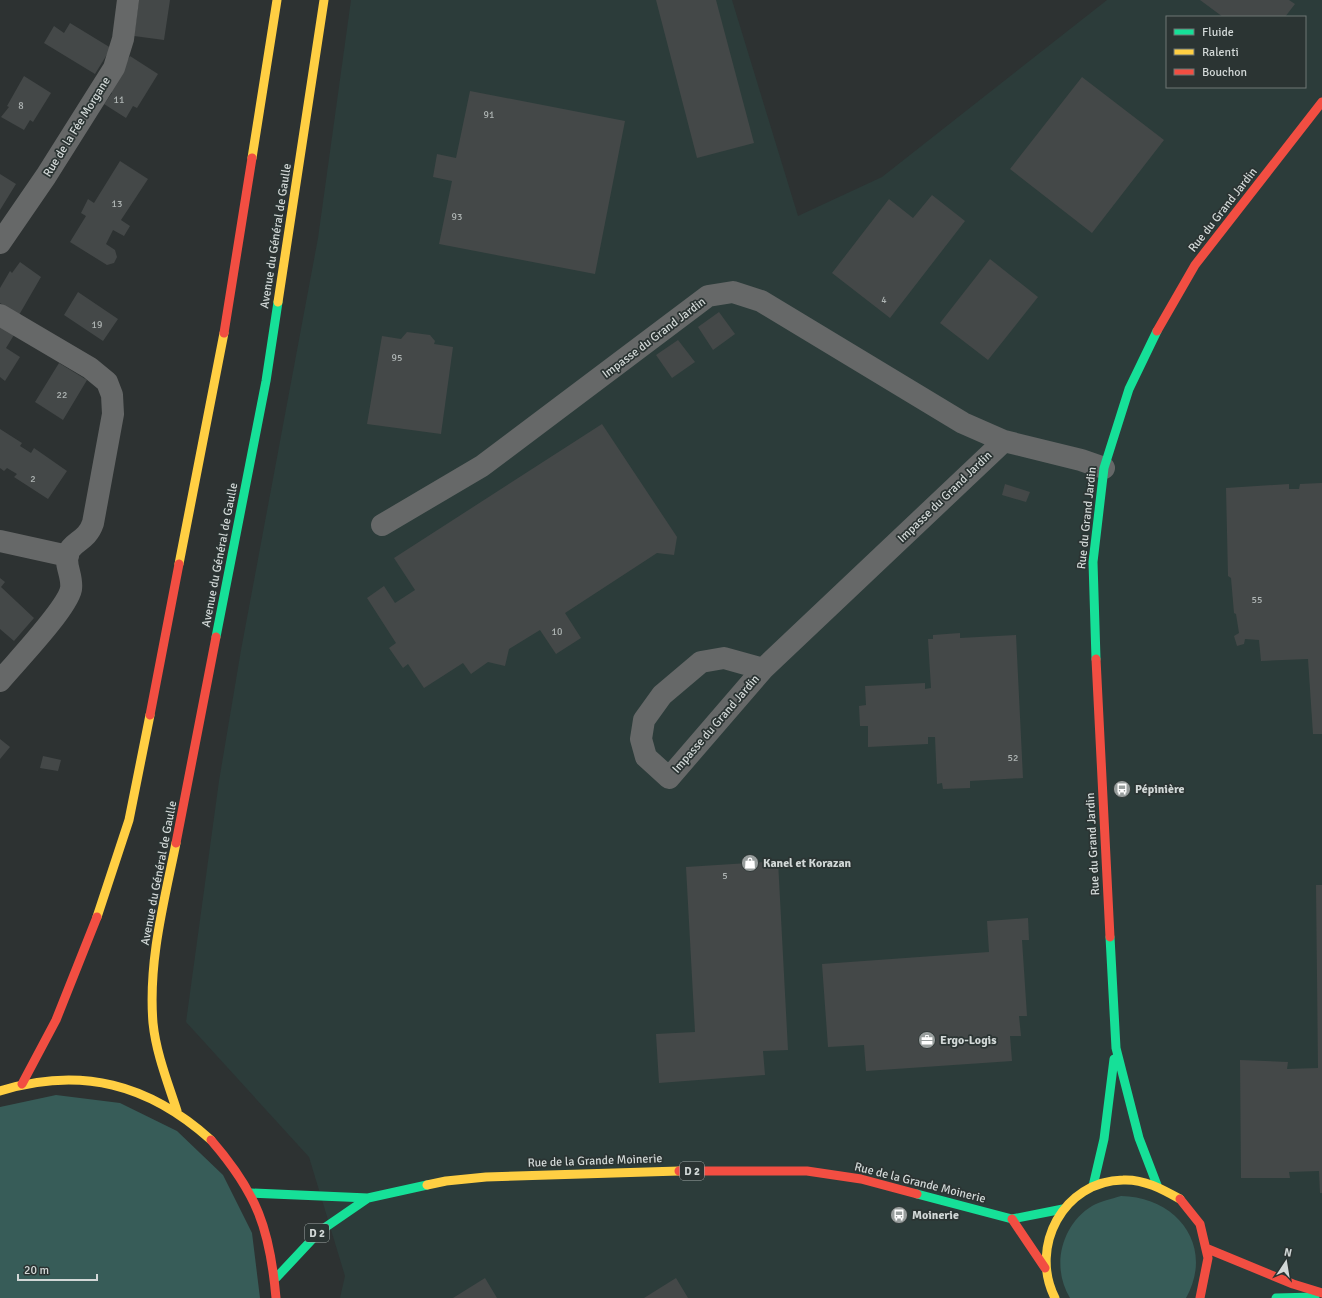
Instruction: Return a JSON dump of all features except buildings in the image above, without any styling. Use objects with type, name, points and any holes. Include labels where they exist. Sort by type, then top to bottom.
[{"type":"main road","points":[[22,1084],[56,1020],[98,914],[129,820],[218,368],[277,0]]},
{"type":"main road","name":"Avenue du Général de Gaulle","points":[[177,1111],[159,1056],[153,1024],[152,988],[157,935],[266,381],[324,0]]},
{"type":"main road","name":"Rue du Grand Jardin","points":[[1093,1186],[1104,1139],[1116,1048],[1097,709],[1093,562],[1104,468],[1129,389],[1160,324],[1195,265],[1322,102]]},
{"type":"main road","name":"Rue du Grand Jardin","points":[[1116,1048],[1139,1138],[1157,1185]]},
{"type":"main road","points":[[0,1091],[22,1084],[60,1079],[100,1082],[140,1093],[177,1111],[216,1143],[235,1168],[251,1193],[260,1213],[268,1238],[276,1278],[276,1298]]},
{"type":"main road","name":"Rue de la Grande Moinerie","points":[[251,1193],[368,1198],[446,1181],[486,1176],[777,1170],[829,1174],[861,1179],[1012,1219],[1063,1209]]},
{"type":"main road","points":[[1055,1298],[1050,1289],[1045,1268],[1046,1246],[1052,1227],[1063,1209],[1077,1196],[1093,1186],[1114,1180],[1136,1179],[1157,1185],[1176,1195],[1191,1210],[1202,1228],[1208,1249],[1208,1274],[1200,1298]]},
{"type":"main road","name":"Rue de la Grande Moinerie","points":[[276,1278],[320,1231],[368,1198]]},
{"type":"main road","points":[[1012,1219],[1045,1268]]},
{"type":"main road","points":[[1208,1249],[1279,1279],[1322,1295]]},
{"type":"main road","points":[[1276,1298],[1300,1298],[1322,1295]]},
{"type":"street","name":"Rue de la Fée Morgane","points":[[0,243],[46,176],[114,68],[123,39],[128,0]]},
{"type":"street","name":"Impasse du Grand Jardin","points":[[382,525],[482,466],[708,296],[733,292],[761,301],[963,423],[1004,441],[1081,460],[1104,468]]},
{"type":"street","points":[[0,315],[90,368],[107,382],[112,395],[113,414],[93,523],[89,533],[69,551],[67,561],[71,577],[71,590],[61,610],[0,681]]},
{"type":"street","name":"Impasse du Grand Jardin","points":[[763,669],[724,658],[701,662],[662,695],[644,720],[641,739],[646,757],[669,778],[763,669],[1004,441]]},
{"type":"street","points":[[0,541],[68,556]]},
{"type":"shaded area","points":[[351,0],[732,0],[798,216],[882,177],[1107,0],[1322,0],[1322,1298],[340,1298],[345,1276],[309,1157],[186,1022],[219,781],[241,650],[318,238]]},
{"type":"shaded area","points":[[56,1095],[120,1103],[177,1131],[223,1175],[252,1233],[260,1298],[0,1298],[0,1107]]},
{"type":"shaded area","points":[[1121,1196],[1141,1199],[1159,1205],[1174,1215],[1185,1228],[1193,1243],[1196,1260],[1194,1279],[1186,1298],[1070,1298],[1064,1286],[1060,1260],[1066,1235],[1081,1214],[1092,1206],[1102,1201]]},
{"type":"traffic: fast","points":[[216,637],[266,381],[278,302]]},
{"type":"traffic: fast","points":[[1096,659],[1093,562],[1104,468],[1129,389],[1157,331]]},
{"type":"traffic: fast","points":[[1110,937],[1116,1048],[1139,1138],[1157,1185]]},
{"type":"traffic: fast","points":[[1093,1186],[1104,1139],[1114,1059]]},
{"type":"traffic: fast","points":[[251,1193],[368,1198],[427,1185]]},
{"type":"traffic: fast","points":[[917,1194],[1012,1219],[1063,1209]]},
{"type":"traffic: fast","points":[[276,1278],[320,1231],[368,1198]]},
{"type":"traffic: fast","points":[[1276,1298],[1315,1297]]},
{"type":"traffic: slow","points":[[252,158],[277,0]]},
{"type":"traffic: slow","points":[[278,302],[324,0]]},
{"type":"traffic: slow","points":[[179,564],[224,333]]},
{"type":"traffic: slow","points":[[97,917],[129,820],[150,715]]},
{"type":"traffic: slow","points":[[176,843],[158,932],[152,1000],[153,1023],[157,1045],[177,1111]]},
{"type":"traffic: slow","points":[[0,1091],[30,1084],[58,1080],[86,1081],[113,1085],[138,1093],[163,1105],[187,1121],[211,1140]]},
{"type":"traffic: slow","points":[[427,1185],[446,1181],[486,1177],[679,1171]]},
{"type":"traffic: slow","points":[[1055,1298],[1048,1278],[1046,1258],[1049,1239],[1057,1220],[1068,1204],[1083,1192],[1102,1183],[1131,1180],[1153,1185],[1180,1199]]},
{"type":"traffic: jam","points":[[1157,331],[1195,265],[1322,102]]},
{"type":"traffic: jam","points":[[224,333],[252,158]]},
{"type":"traffic: jam","points":[[150,715],[179,564]]},
{"type":"traffic: jam","points":[[176,843],[216,637]]},
{"type":"traffic: jam","points":[[1096,659],[1110,937]]},
{"type":"traffic: jam","points":[[22,1084],[56,1020],[97,917]]},
{"type":"traffic: jam","points":[[211,1140],[240,1177],[258,1213],[270,1252],[276,1298]]},
{"type":"traffic: jam","points":[[679,1171],[807,1171],[861,1179],[917,1194]]},
{"type":"traffic: jam","points":[[1180,1199],[1200,1224],[1208,1258],[1200,1298]]},
{"type":"traffic: jam","points":[[1012,1219],[1045,1268]]},
{"type":"traffic: jam","points":[[1208,1249],[1293,1284],[1322,1293]]},
{"type":"place","name":"Pépinière","points":[[1122,789]]},
{"type":"place","name":"Kanel et Korazan","points":[[750,863]]},
{"type":"place","name":"Ergo-Logis","points":[[927,1040]]},
{"type":"place","name":"Moinerie","points":[[899,1215]]}]
